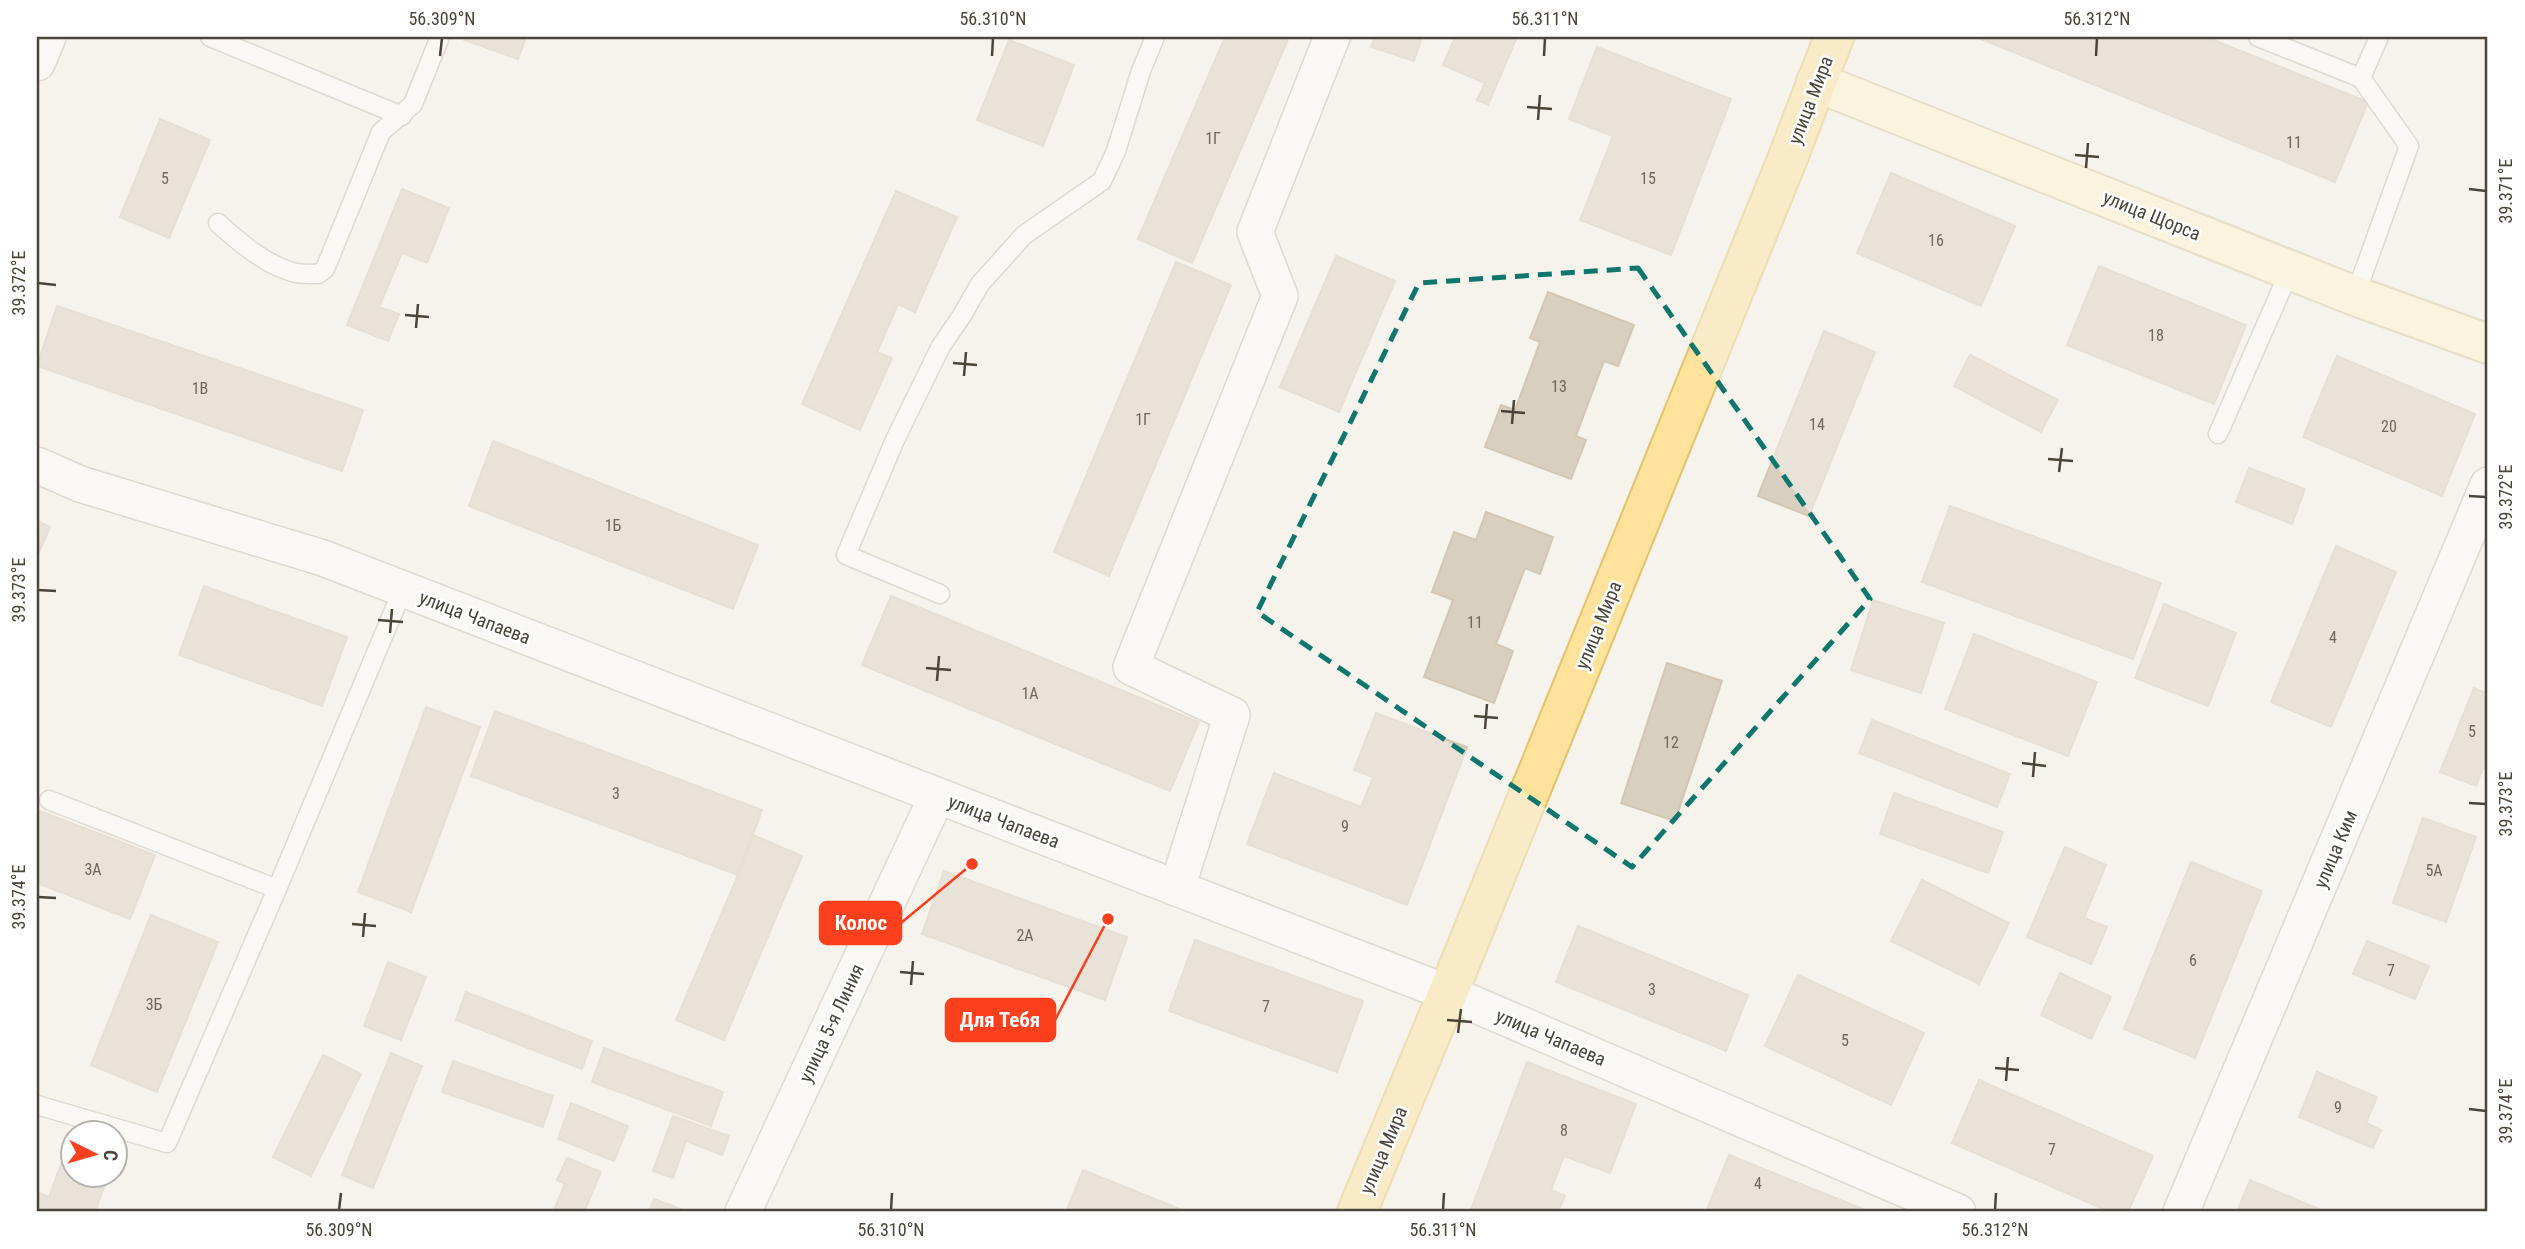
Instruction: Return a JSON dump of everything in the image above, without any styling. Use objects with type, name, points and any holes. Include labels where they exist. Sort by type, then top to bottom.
[{"type":"main road","name":"улица Мира","points":[[1357,1212],[1787,160],[1834,37]]},
{"type":"street","points":[[37,63],[48,37]]},
{"type":"street","points":[[1177,888],[1232,715],[1131,667],[1280,296],[1255,232],[1332,37]]},
{"type":"street","name":"улица Щорса","points":[[1816,82],[2355,296],[2488,344]]},
{"type":"street","name":"улица Чапаева","points":[[37,465],[80,484],[323,558],[1448,993],[1958,1212]]},
{"type":"street","name":"улица Ким","points":[[2181,1212],[2488,485]]},
{"type":"street","name":"улица 5-я Линия","points":[[743,1212],[937,796]]},
{"type":"lane","points":[[210,37],[402,116]]},
{"type":"lane","points":[[218,223],[235,239],[266,260],[298,273],[318,275],[325,269],[382,132],[413,104],[440,37]]},
{"type":"lane","points":[[940,594],[846,555],[895,440],[941,346],[980,284],[1024,235],[1102,181],[1116,151],[1141,71],[1155,37]]},
{"type":"lane","points":[[2258,37],[2361,78],[2409,146],[2355,296]]},
{"type":"lane","points":[[2361,78],[2379,37]]},
{"type":"lane","points":[[2218,434],[2290,270]]},
{"type":"lane","points":[[37,1105],[167,1143],[403,589]]},
{"type":"lane","points":[[49,800],[277,889]]},
{"type":"highlighted area","points":[[1638,268],[1870,599],[1632,867],[1257,612],[1419,283]]},
{"type":"building","points":[[465,37],[526,37],[518,59],[464,40]]},
{"type":"building","points":[[1225,37],[1289,37],[1192,263],[1138,239]]},
{"type":"building","points":[[1375,37],[1422,37],[1414,61],[1371,47]]},
{"type":"building","points":[[1455,37],[1517,37],[1488,105],[1477,100],[1485,83],[1443,65]]},
{"type":"building","points":[[1976,37],[2206,37],[2368,102],[2335,182]]},
{"type":"building","points":[[1009,40],[1074,65],[1043,146],[977,120]]},
{"type":"building","points":[[1597,47],[1731,99],[1671,255],[1580,220],[1613,136],[1569,119]]},
{"type":"building","points":[[160,119],[210,140],[169,238],[120,217]]},
{"type":"building","points":[[1891,173],[2015,226],[1981,306],[1857,253]]},
{"type":"building","points":[[402,189],[449,208],[427,263],[402,253],[379,307],[399,314],[388,341],[347,325]]},
{"type":"building","points":[[896,191],[957,217],[915,312],[898,304],[877,352],[892,358],[860,430],[802,404]]},
{"type":"building","points":[[1336,256],[1395,281],[1339,412],[1280,387]]},
{"type":"building","points":[[1176,262],[1231,285],[1109,576],[1054,552]]},
{"type":"building","points":[[2099,266],[2246,325],[2214,404],[2067,345]]},
{"type":"building","points":[[1548,292],[1634,325],[1618,366],[1604,361],[1576,436],[1586,440],[1571,479],[1485,447],[1501,405],[1515,410],[1540,342],[1530,338]]},
{"type":"building","points":[[57,306],[363,410],[342,471],[37,366]]},
{"type":"building","points":[[1824,331],[1875,352],[1809,516],[1758,496]]},
{"type":"building","points":[[1970,355],[2058,400],[2041,432],[1954,386]]},
{"type":"building","points":[[2337,356],[2475,414],[2442,496],[2303,437]]},
{"type":"building","points":[[493,441],[758,545],[733,609],[469,506]]},
{"type":"building","points":[[2249,468],[2305,489],[2292,524],[2236,502]]},
{"type":"building","points":[[1950,506],[2161,583],[2133,659],[1922,582]]},
{"type":"building","points":[[1486,512],[1553,537],[1540,574],[1525,568],[1496,644],[1513,651],[1494,703],[1424,677],[1453,600],[1432,592],[1454,532],[1476,540]]},
{"type":"building","points":[[37,521],[50,527],[37,557]]},
{"type":"building","points":[[2336,546],[2396,572],[2331,727],[2271,702]]},
{"type":"building","points":[[204,586],[347,637],[322,706],[179,655]]},
{"type":"building","points":[[891,596],[1199,722],[1170,791],[862,665]]},
{"type":"building","points":[[1873,600],[1944,623],[1921,693],[1851,670]]},
{"type":"building","points":[[2164,604],[2236,633],[2208,706],[2135,678]]},
{"type":"building","points":[[1974,634],[2097,682],[2068,756],[1945,709]]},
{"type":"building","points":[[1667,663],[1722,681],[1675,821],[1621,803]]},
{"type":"building","points":[[2474,688],[2488,694],[2488,770],[2483,768],[2476,786],[2440,772]]},
{"type":"building","points":[[426,707],[480,727],[411,912],[358,892]]},
{"type":"building","points":[[495,711],[762,810],[738,875],[471,776]]},
{"type":"building","points":[[1376,713],[1467,747],[1407,905],[1247,844],[1274,773],[1361,807],[1373,777],[1354,770]]},
{"type":"building","points":[[1872,720],[2010,774],[1997,807],[1859,753]]},
{"type":"building","points":[[1894,793],[2003,832],[1988,873],[1880,834]]},
{"type":"building","points":[[37,810],[155,855],[130,919],[37,883]]},
{"type":"building","points":[[2423,818],[2476,837],[2446,922],[2393,903]]},
{"type":"building","points":[[753,835],[802,856],[724,1040],[676,1020]]},
{"type":"building","points":[[2065,847],[2106,865],[2084,918],[2107,927],[2091,964],[2027,937]]},
{"type":"building","points":[[2191,862],[2262,891],[2195,1058],[2124,1029]]},
{"type":"building","points":[[944,871],[1127,937],[1105,1000],[922,934]]},
{"type":"building","points":[[1922,880],[2009,923],[1979,984],[1891,941]]},
{"type":"building","points":[[151,915],[218,942],[157,1092],[91,1065]]},
{"type":"building","points":[[1578,926],[1748,995],[1726,1051],[1556,982]]},
{"type":"building","points":[[1195,940],[1363,1001],[1337,1072],[1169,1011]]},
{"type":"building","points":[[2367,941],[2429,966],[2415,999],[2353,974]]},
{"type":"building","points":[[388,962],[426,977],[401,1040],[364,1026]]},
{"type":"building","points":[[2060,973],[2111,997],[2091,1039],[2041,1015]]},
{"type":"building","points":[[1798,975],[1924,1033],[1891,1105],[1765,1046]]},
{"type":"building","points":[[466,992],[592,1041],[582,1069],[456,1020]]},
{"type":"building","points":[[604,1048],[723,1092],[711,1126],[592,1082]]},
{"type":"building","points":[[391,1053],[422,1066],[373,1188],[342,1175]]},
{"type":"building","points":[[323,1055],[361,1074],[311,1176],[273,1157]]},
{"type":"building","points":[[453,1061],[553,1096],[543,1127],[442,1092]]},
{"type":"building","points":[[1527,1062],[1636,1104],[1610,1173],[1564,1156],[1551,1190],[1565,1196],[1558,1212],[1470,1212]]},
{"type":"building","points":[[2317,1072],[2377,1097],[2366,1123],[2381,1130],[2373,1148],[2299,1117]]},
{"type":"building","points":[[1979,1080],[2153,1156],[2128,1212],[2110,1212],[1952,1143]]},
{"type":"building","points":[[571,1103],[628,1126],[614,1161],[558,1139]]},
{"type":"building","points":[[673,1116],[729,1136],[722,1155],[686,1141],[673,1178],[653,1171]]},
{"type":"building","points":[[1729,1155],[1868,1211],[1706,1212]]},
{"type":"building","points":[[567,1158],[601,1172],[584,1212],[553,1212],[565,1184],[557,1180]]},
{"type":"building","points":[[60,1166],[60,1190],[103,1190],[95,1212],[37,1212],[37,1192],[49,1197]]},
{"type":"building","points":[[1083,1170],[1187,1212],[1066,1212]]},
{"type":"building","points":[[2250,1180],[2319,1209],[2318,1212],[2237,1212]]},
{"type":"building","points":[[654,1199],[688,1212],[649,1212]]},
{"type":"place","name":"Колос","points":[[972,864]]},
{"type":"place","name":"Для Тебя","points":[[1108,919]]}]
